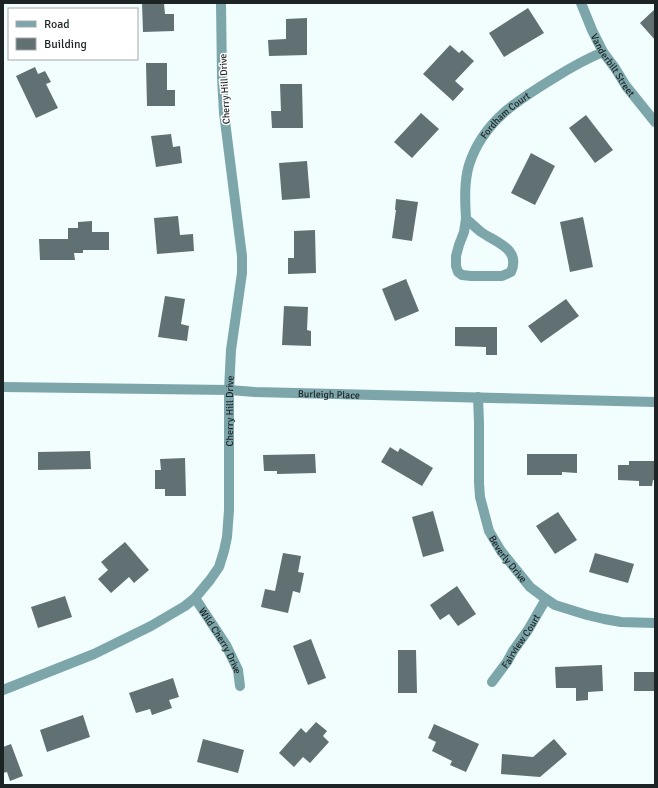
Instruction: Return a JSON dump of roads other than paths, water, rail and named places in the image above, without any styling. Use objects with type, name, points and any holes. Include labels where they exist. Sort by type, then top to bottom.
[{"type":"street","name":"Cherry Hill Drive","points":[[3,690],[94,654],[151,626],[185,606],[195,598],[219,567],[227,537],[231,350],[242,273],[242,256],[224,114],[221,3]]},
{"type":"street","name":"Vanderbilt Street","points":[[581,3],[603,52],[626,86],[655,122]]},
{"type":"street","name":"Fordham Court","points":[[466,219],[480,231],[507,248],[513,255],[514,265],[511,272],[502,276],[471,276],[462,275],[458,272],[456,266],[456,256],[464,232],[466,219],[466,184],[469,165],[476,148],[497,118],[514,104],[586,58],[603,52]]},
{"type":"street","name":"Burleigh Place","points":[[3,387],[229,390],[255,392],[655,402]]},
{"type":"street","name":"Beverly Drive","points":[[478,398],[480,423],[480,497],[489,531],[501,551],[530,586],[555,605],[587,615],[620,622],[655,623]]},
{"type":"street","name":"Wild Cherry Drive","points":[[195,598],[226,644],[238,670],[240,686]]},
{"type":"street","name":"Fairview Court","points":[[492,682],[528,630],[546,599]]}]
